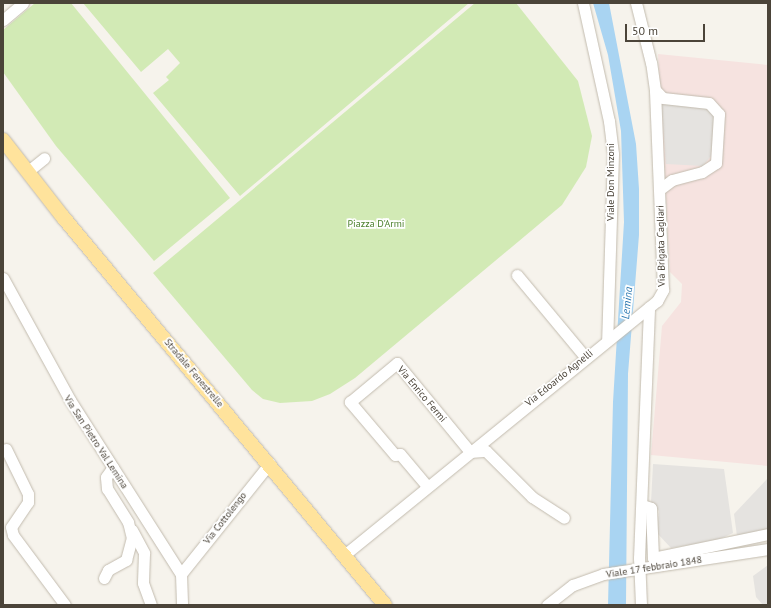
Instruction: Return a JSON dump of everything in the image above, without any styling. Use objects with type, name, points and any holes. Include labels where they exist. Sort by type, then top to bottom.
[{"type":"main road","name":"Stradale Fenestrelle","points":[[4,144],[270,463],[385,605]]},
{"type":"street","points":[[3,20],[23,3]]},
{"type":"street","name":"Viale Don Minzoni","points":[[583,3],[609,121],[613,154],[607,340]]},
{"type":"street","name":"Via Brigata Cagliari","points":[[636,3],[652,63],[655,90],[660,189],[663,290],[649,307]]},
{"type":"street","points":[[655,90],[663,98],[709,103],[719,114],[716,163],[702,172],[672,180],[660,189]]},
{"type":"street","points":[[27,172],[44,158]]},
{"type":"street","points":[[517,275],[585,357]]},
{"type":"street","name":"Via San Pietro Val Lemina","points":[[3,278],[44,357],[181,574]]},
{"type":"street","points":[[641,605],[636,568],[639,558],[642,505],[649,307]]},
{"type":"street","name":"Via Edoardo Agnelli","points":[[344,556],[585,357],[649,307]]},
{"type":"street","name":"Via Enrico Fermi","points":[[427,486],[400,454],[395,456],[350,402],[396,363],[470,452]]},
{"type":"street","points":[[6,449],[28,494],[28,502],[7,525],[64,605]]},
{"type":"street","points":[[470,452],[486,451],[507,470],[532,497],[564,518]]},
{"type":"street","name":"Via Cottolengo","points":[[181,574],[270,463]]},
{"type":"street","points":[[113,468],[106,477],[107,489],[128,522],[144,553],[143,583],[151,605]]},
{"type":"street","points":[[642,505],[651,508],[653,558],[768,534]]},
{"type":"street","points":[[104,578],[108,570],[126,560],[132,538],[128,522]]},
{"type":"street","name":"Viale 17 febbraio 1848","points":[[547,605],[573,585],[603,574],[768,549]]},
{"type":"street","points":[[181,574],[182,605]]},
{"type":"shaded area","points":[[658,54],[768,65],[768,466],[651,455],[662,326],[681,302],[682,284],[670,272]]},
{"type":"shaded area","points":[[661,101],[706,107],[715,116],[711,156],[703,166],[666,164]]},
{"type":"shaded area","points":[[653,464],[724,469],[733,533],[715,541],[671,548],[657,533],[659,511],[651,502]]},
{"type":"shaded area","points":[[768,478],[768,530],[737,536],[734,514]]},
{"type":"shaded area","points":[[768,565],[768,605],[763,605],[756,597],[753,576]]},
{"type":"green space","points":[[35,3],[71,3],[230,198],[154,261],[56,146],[3,72],[3,30]]},
{"type":"green space","points":[[83,3],[469,3],[240,196],[153,93],[169,80],[166,77],[180,63],[168,49],[141,72]]},
{"type":"green space","name":"Piazza D'Armi","points":[[475,3],[516,3],[578,81],[592,136],[586,167],[562,205],[355,378],[330,394],[312,401],[280,403],[263,399],[252,390],[153,273]]},
{"type":"water","name":"Lemina","points":[[593,3],[609,3],[636,144],[639,189],[639,235],[628,374],[626,605],[608,605],[613,402],[624,222],[621,131],[608,55]]}]
